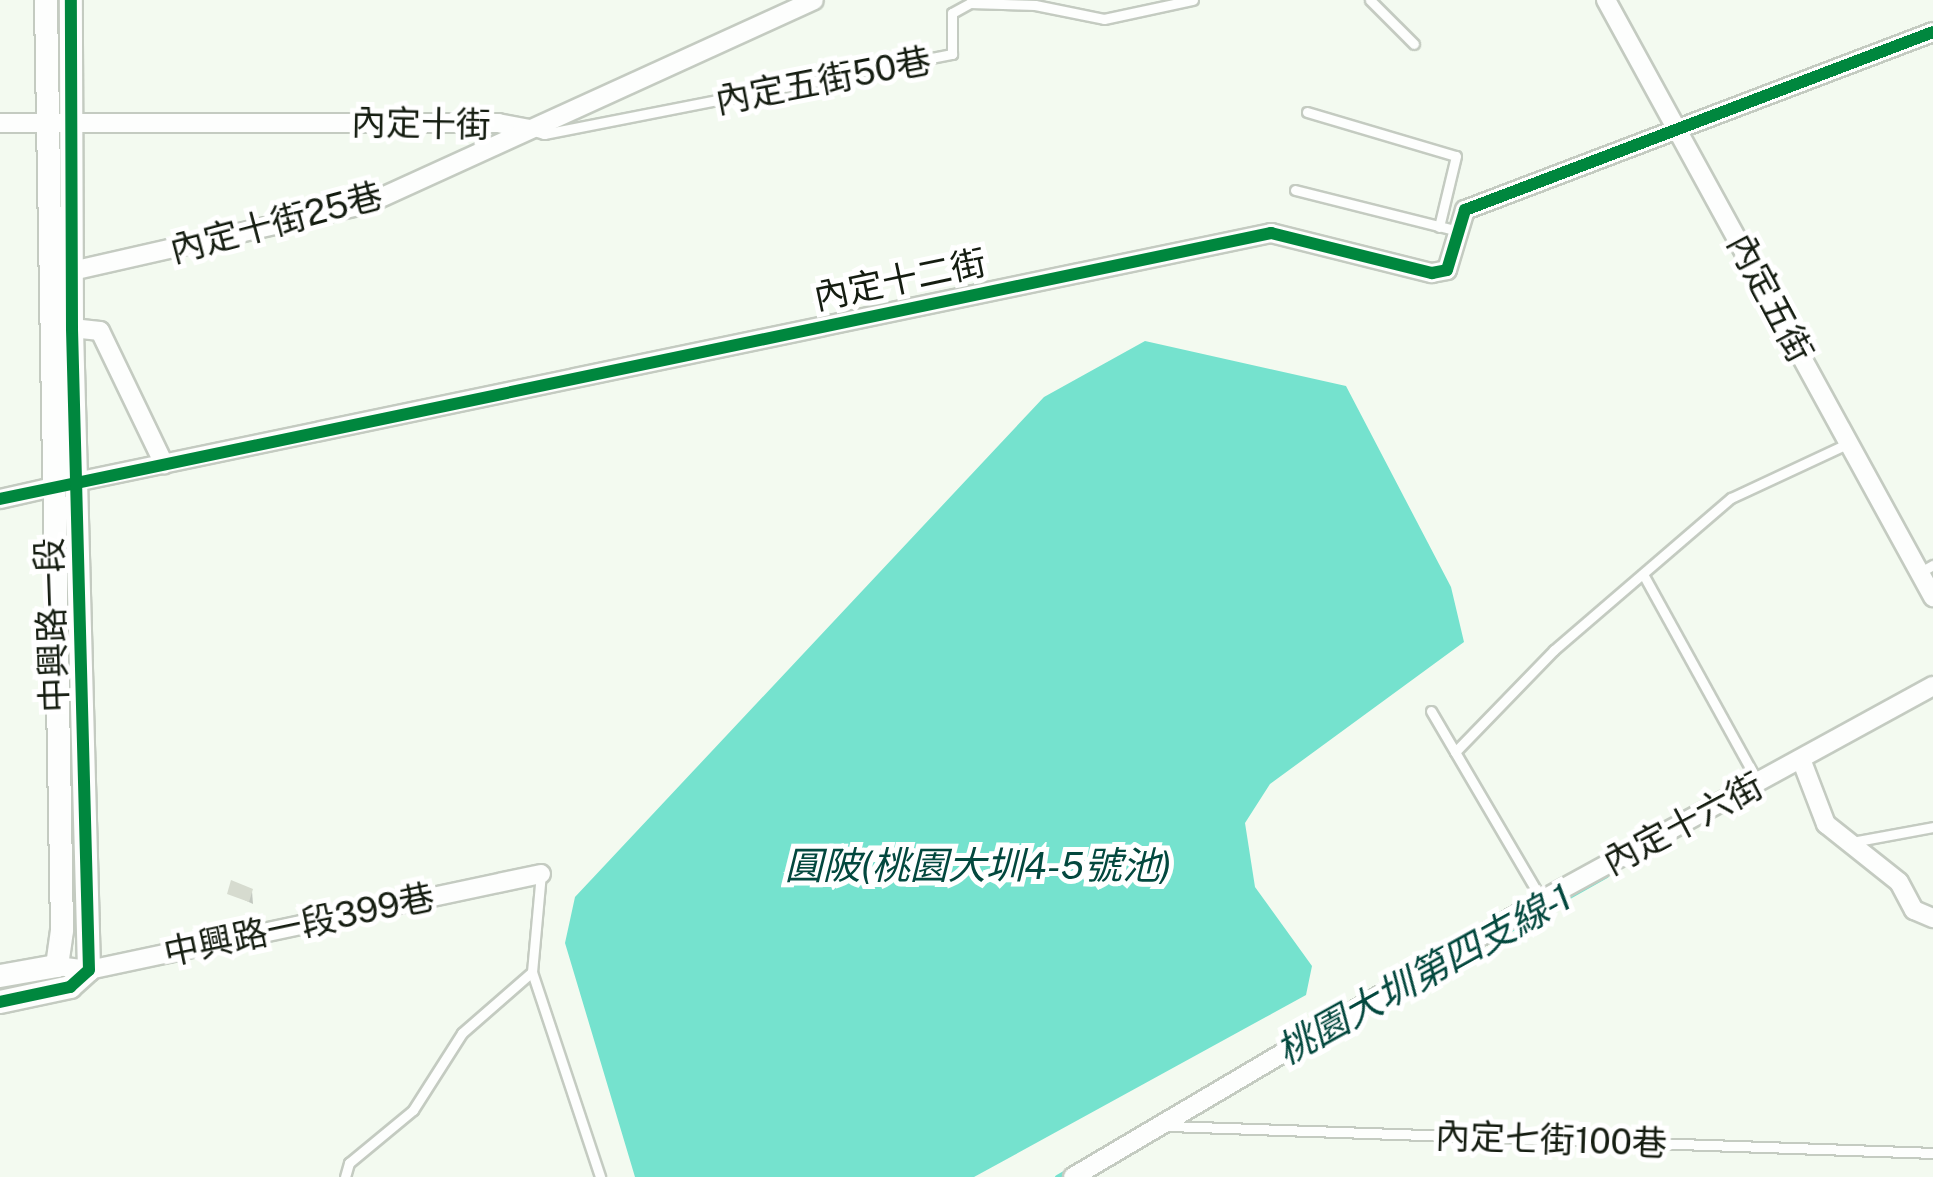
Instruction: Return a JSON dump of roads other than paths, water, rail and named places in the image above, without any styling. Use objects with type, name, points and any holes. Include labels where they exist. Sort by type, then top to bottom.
[{"type":"street","name":"中興路一段","points":[[46,0],[50,488],[62,918],[57,966]]},
{"type":"street","name":"中興路一段","points":[[70,0],[72,328],[89,970]]},
{"type":"street","name":"內定十街","points":[[0,123],[528,129],[814,0]]},
{"type":"street","name":"內定五街","points":[[1606,0],[1680,129],[1847,444],[1926,568],[1933,597]]},
{"type":"street","points":[[1680,129],[1933,32]]},
{"type":"street","name":"內定十街25巷","points":[[72,271],[367,204],[528,129]]},
{"type":"street","name":"內定十二街","points":[[76,482],[1271,234],[1432,272],[1447,270],[1449,229],[1465,210],[1680,129]]},
{"type":"street","points":[[72,328],[100,332],[164,464]]},
{"type":"street","points":[[0,498],[76,482]]},
{"type":"street","points":[[54,602],[82,601]]},
{"type":"street","name":"內定十六街","points":[[1073,1177],[1168,1126],[1542,900],[1933,686]]},
{"type":"street","points":[[1801,759],[1826,824],[1899,882],[1914,910],[1933,918]]},
{"type":"street","name":"中興路一段399巷","points":[[57,966],[89,970],[541,874]]},
{"type":"street","points":[[0,976],[57,966]]},
{"type":"street","points":[[0,1002],[70,987],[89,970]]},
{"type":"lane","name":"內定五街50巷","points":[[528,129],[544,134],[952,54],[952,13],[970,3],[1036,5],[1104,19],[1193,0]]},
{"type":"lane","points":[[1370,0],[1414,44]]},
{"type":"lane","points":[[1296,190],[1449,229],[1456,156],[1307,112]]},
{"type":"lane","points":[[1454,752],[1554,650],[1742,491],[1794,474],[1847,444]]},
{"type":"lane","points":[[1643,574],[1759,784]]},
{"type":"lane","points":[[1431,711],[1542,900]]},
{"type":"lane","points":[[1851,842],[1933,827]]},
{"type":"lane","points":[[541,874],[532,972],[600,1177]]},
{"type":"lane","points":[[346,1177],[349,1162],[413,1110],[462,1033],[532,972]]},
{"type":"lane","name":"內定七街100巷","points":[[1168,1126],[1933,1154]]},
{"type":"water","name":"圓陂(桃園大圳4-5號池)","points":[[1145,341],[1346,386],[1451,587],[1464,642],[1270,784],[1245,823],[1255,887],[1312,966],[1306,995],[974,1177],[635,1177],[565,943],[575,897],[1044,397]]},
{"type":"waterway","name":"桃園大圳第四支線-1","points":[[1493,939],[1606,875]]},
{"type":"waterway","name":"桃園大圳第四支線-1","points":[[1057,1177],[1071,1169]]}]
